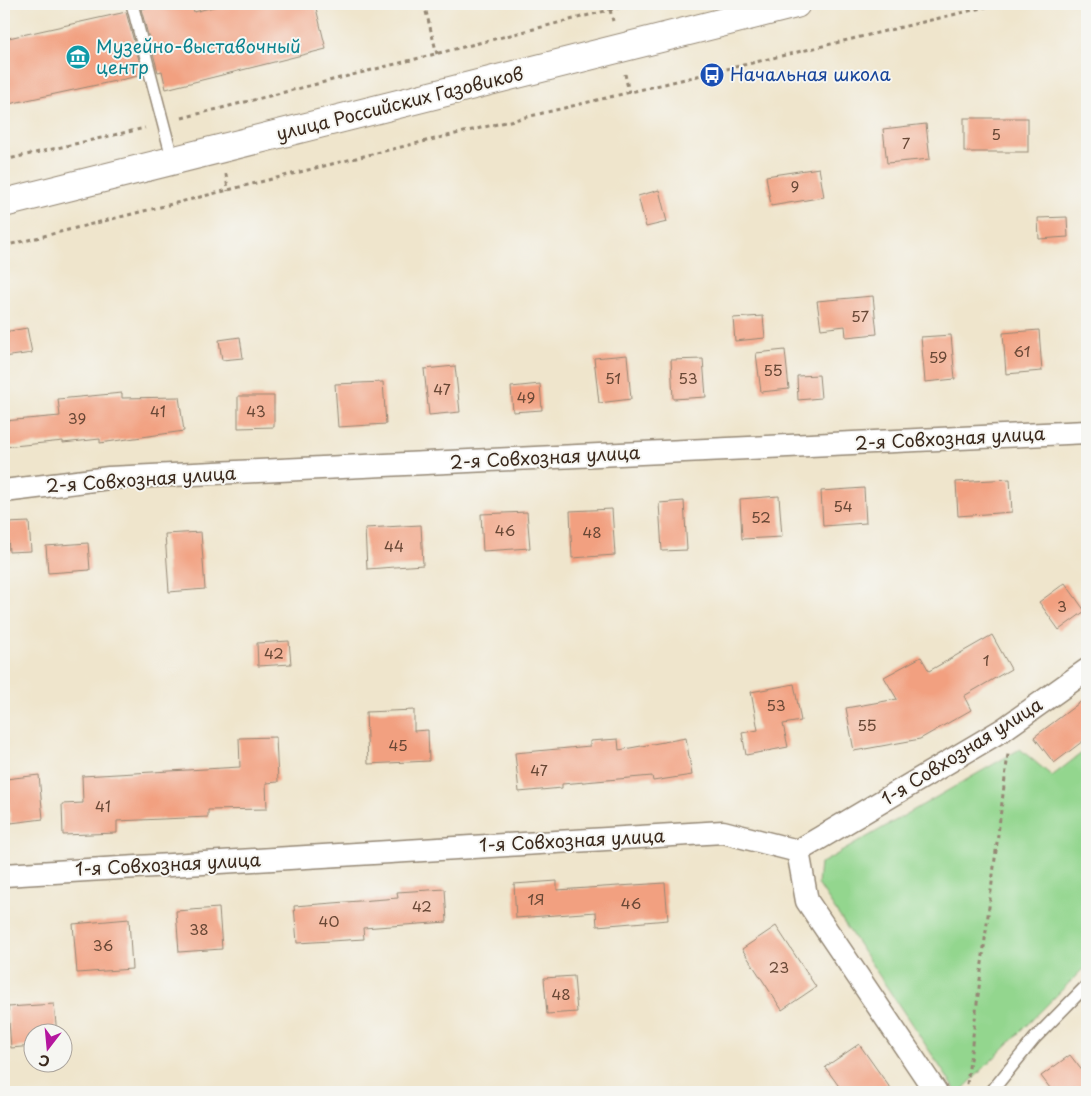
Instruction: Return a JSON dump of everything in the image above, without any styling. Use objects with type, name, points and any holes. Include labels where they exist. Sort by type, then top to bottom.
[{"type":"main road","name":"улица Российских Газовиков","points":[[4,204],[796,4]]},
{"type":"street","name":"2-я Совхозная улица","points":[[4,491],[109,478],[1087,432]]},
{"type":"street","name":"1-я Совхозная улица","points":[[4,875],[723,832],[798,851],[1012,724],[1087,670]]},
{"type":"street","points":[[798,851],[807,901],[936,1092]]},
{"type":"lane","points":[[132,4],[173,161]]},
{"type":"lane","points":[[991,1092],[1034,1039],[1087,985]]},
{"type":"path","points":[[424,4],[438,54]]},
{"type":"path","points":[[163,123],[633,4]]},
{"type":"path","points":[[4,246],[372,154],[998,4]]},
{"type":"path","points":[[4,160],[137,130]]},
{"type":"path","points":[[966,1092],[1012,724]]},
{"type":"green space","points":[[1020,749],[1052,776],[1087,749],[1086,966],[960,1092],[957,1092],[818,884],[820,864]]},
{"type":"building","points":[[145,4],[192,4],[194,12],[225,4],[315,4],[326,49],[166,89],[162,71],[158,72],[141,9],[146,8]]},
{"type":"building","points":[[126,12],[143,75],[4,105],[4,39]]},
{"type":"building","points":[[964,118],[1028,118],[1028,152],[964,152]]},
{"type":"building","points":[[926,124],[930,159],[887,163],[883,129]]},
{"type":"building","points":[[819,168],[824,197],[771,206],[766,176]]},
{"type":"building","points":[[659,190],[667,222],[646,227],[638,196]]},
{"type":"building","points":[[1067,217],[1068,237],[1039,239],[1038,218]]},
{"type":"building","points":[[873,296],[877,334],[846,337],[845,326],[821,329],[817,301]]},
{"type":"building","points":[[763,316],[765,338],[735,341],[733,318]]},
{"type":"building","points":[[27,328],[32,353],[4,357],[4,332]]},
{"type":"building","points":[[1039,330],[1042,371],[1006,374],[1003,333]]},
{"type":"building","points":[[951,335],[955,379],[925,382],[921,337]]},
{"type":"building","points":[[240,337],[243,358],[222,360],[219,340]]},
{"type":"building","points":[[785,350],[789,389],[761,392],[756,353]]},
{"type":"building","points":[[627,355],[631,399],[599,403],[594,358]]},
{"type":"building","points":[[703,359],[706,397],[673,399],[671,360]]},
{"type":"building","points":[[455,366],[460,412],[429,415],[424,369]]},
{"type":"building","points":[[819,375],[821,398],[798,400],[797,376]]},
{"type":"building","points":[[383,382],[386,424],[338,427],[335,384]]},
{"type":"building","points":[[540,384],[542,410],[513,412],[511,387]]},
{"type":"building","points":[[122,393],[122,398],[179,397],[184,431],[100,443],[100,439],[4,447],[4,421],[60,416],[58,399]]},
{"type":"building","points":[[238,396],[274,396],[274,427],[238,428]]},
{"type":"building","points":[[1010,479],[1012,512],[958,516],[956,482]]},
{"type":"building","points":[[864,488],[866,523],[823,526],[821,491]]},
{"type":"building","points":[[779,496],[782,537],[742,539],[740,499]]},
{"type":"building","points":[[684,501],[687,550],[662,551],[659,503]]},
{"type":"building","points":[[612,509],[615,555],[572,558],[570,511]]},
{"type":"building","points":[[527,512],[530,548],[483,551],[481,514]]},
{"type":"building","points":[[29,522],[31,551],[9,552],[7,523]]},
{"type":"building","points":[[421,525],[423,565],[367,569],[365,528]]},
{"type":"building","points":[[201,532],[205,589],[169,592],[165,534]]},
{"type":"building","points":[[88,543],[90,570],[48,573],[46,546]]},
{"type":"building","points":[[1065,583],[1085,611],[1059,630],[1039,602]]},
{"type":"building","points":[[992,635],[1011,669],[964,696],[971,710],[920,739],[854,751],[846,708],[897,699],[884,677],[921,657],[929,671]]},
{"type":"building","points":[[289,641],[291,664],[258,666],[257,643]]},
{"type":"building","points":[[794,684],[801,721],[783,724],[788,747],[746,755],[742,733],[758,730],[751,692]]},
{"type":"building","points":[[1087,697],[1087,738],[1054,763],[1034,737]]},
{"type":"building","points":[[414,710],[414,731],[428,730],[429,761],[368,764],[366,712]]},
{"type":"building","points":[[276,737],[278,782],[266,783],[267,809],[208,810],[208,817],[117,821],[117,833],[63,835],[62,804],[83,803],[82,776],[240,767],[239,738]]},
{"type":"building","points":[[686,738],[692,775],[653,781],[652,776],[562,784],[562,788],[519,792],[515,753],[590,746],[590,741],[618,739],[619,750]]},
{"type":"building","points":[[39,775],[43,819],[11,823],[6,779]]},
{"type":"building","points":[[557,881],[557,890],[665,883],[668,920],[597,926],[596,912],[516,918],[514,884]]},
{"type":"building","points":[[445,889],[447,922],[363,928],[364,939],[297,943],[294,906],[398,898],[397,892]]},
{"type":"building","points":[[219,908],[222,949],[179,952],[176,911]]},
{"type":"building","points":[[129,919],[132,969],[77,973],[73,924]]},
{"type":"building","points":[[776,926],[816,987],[782,1010],[742,949]]},
{"type":"building","points":[[574,976],[577,1012],[547,1014],[544,978]]},
{"type":"building","points":[[54,1004],[56,1024],[22,1024],[22,1047],[11,1048],[8,1007]]},
{"type":"building","points":[[859,1044],[893,1092],[843,1092],[825,1067]]},
{"type":"building","points":[[1070,1055],[1087,1077],[1087,1092],[1053,1092],[1041,1076]]},
{"type":"place","name":"Музейно-выставочный центр","points":[[78,57]]},
{"type":"place","name":"Начальная школа","points":[[712,75]]}]
